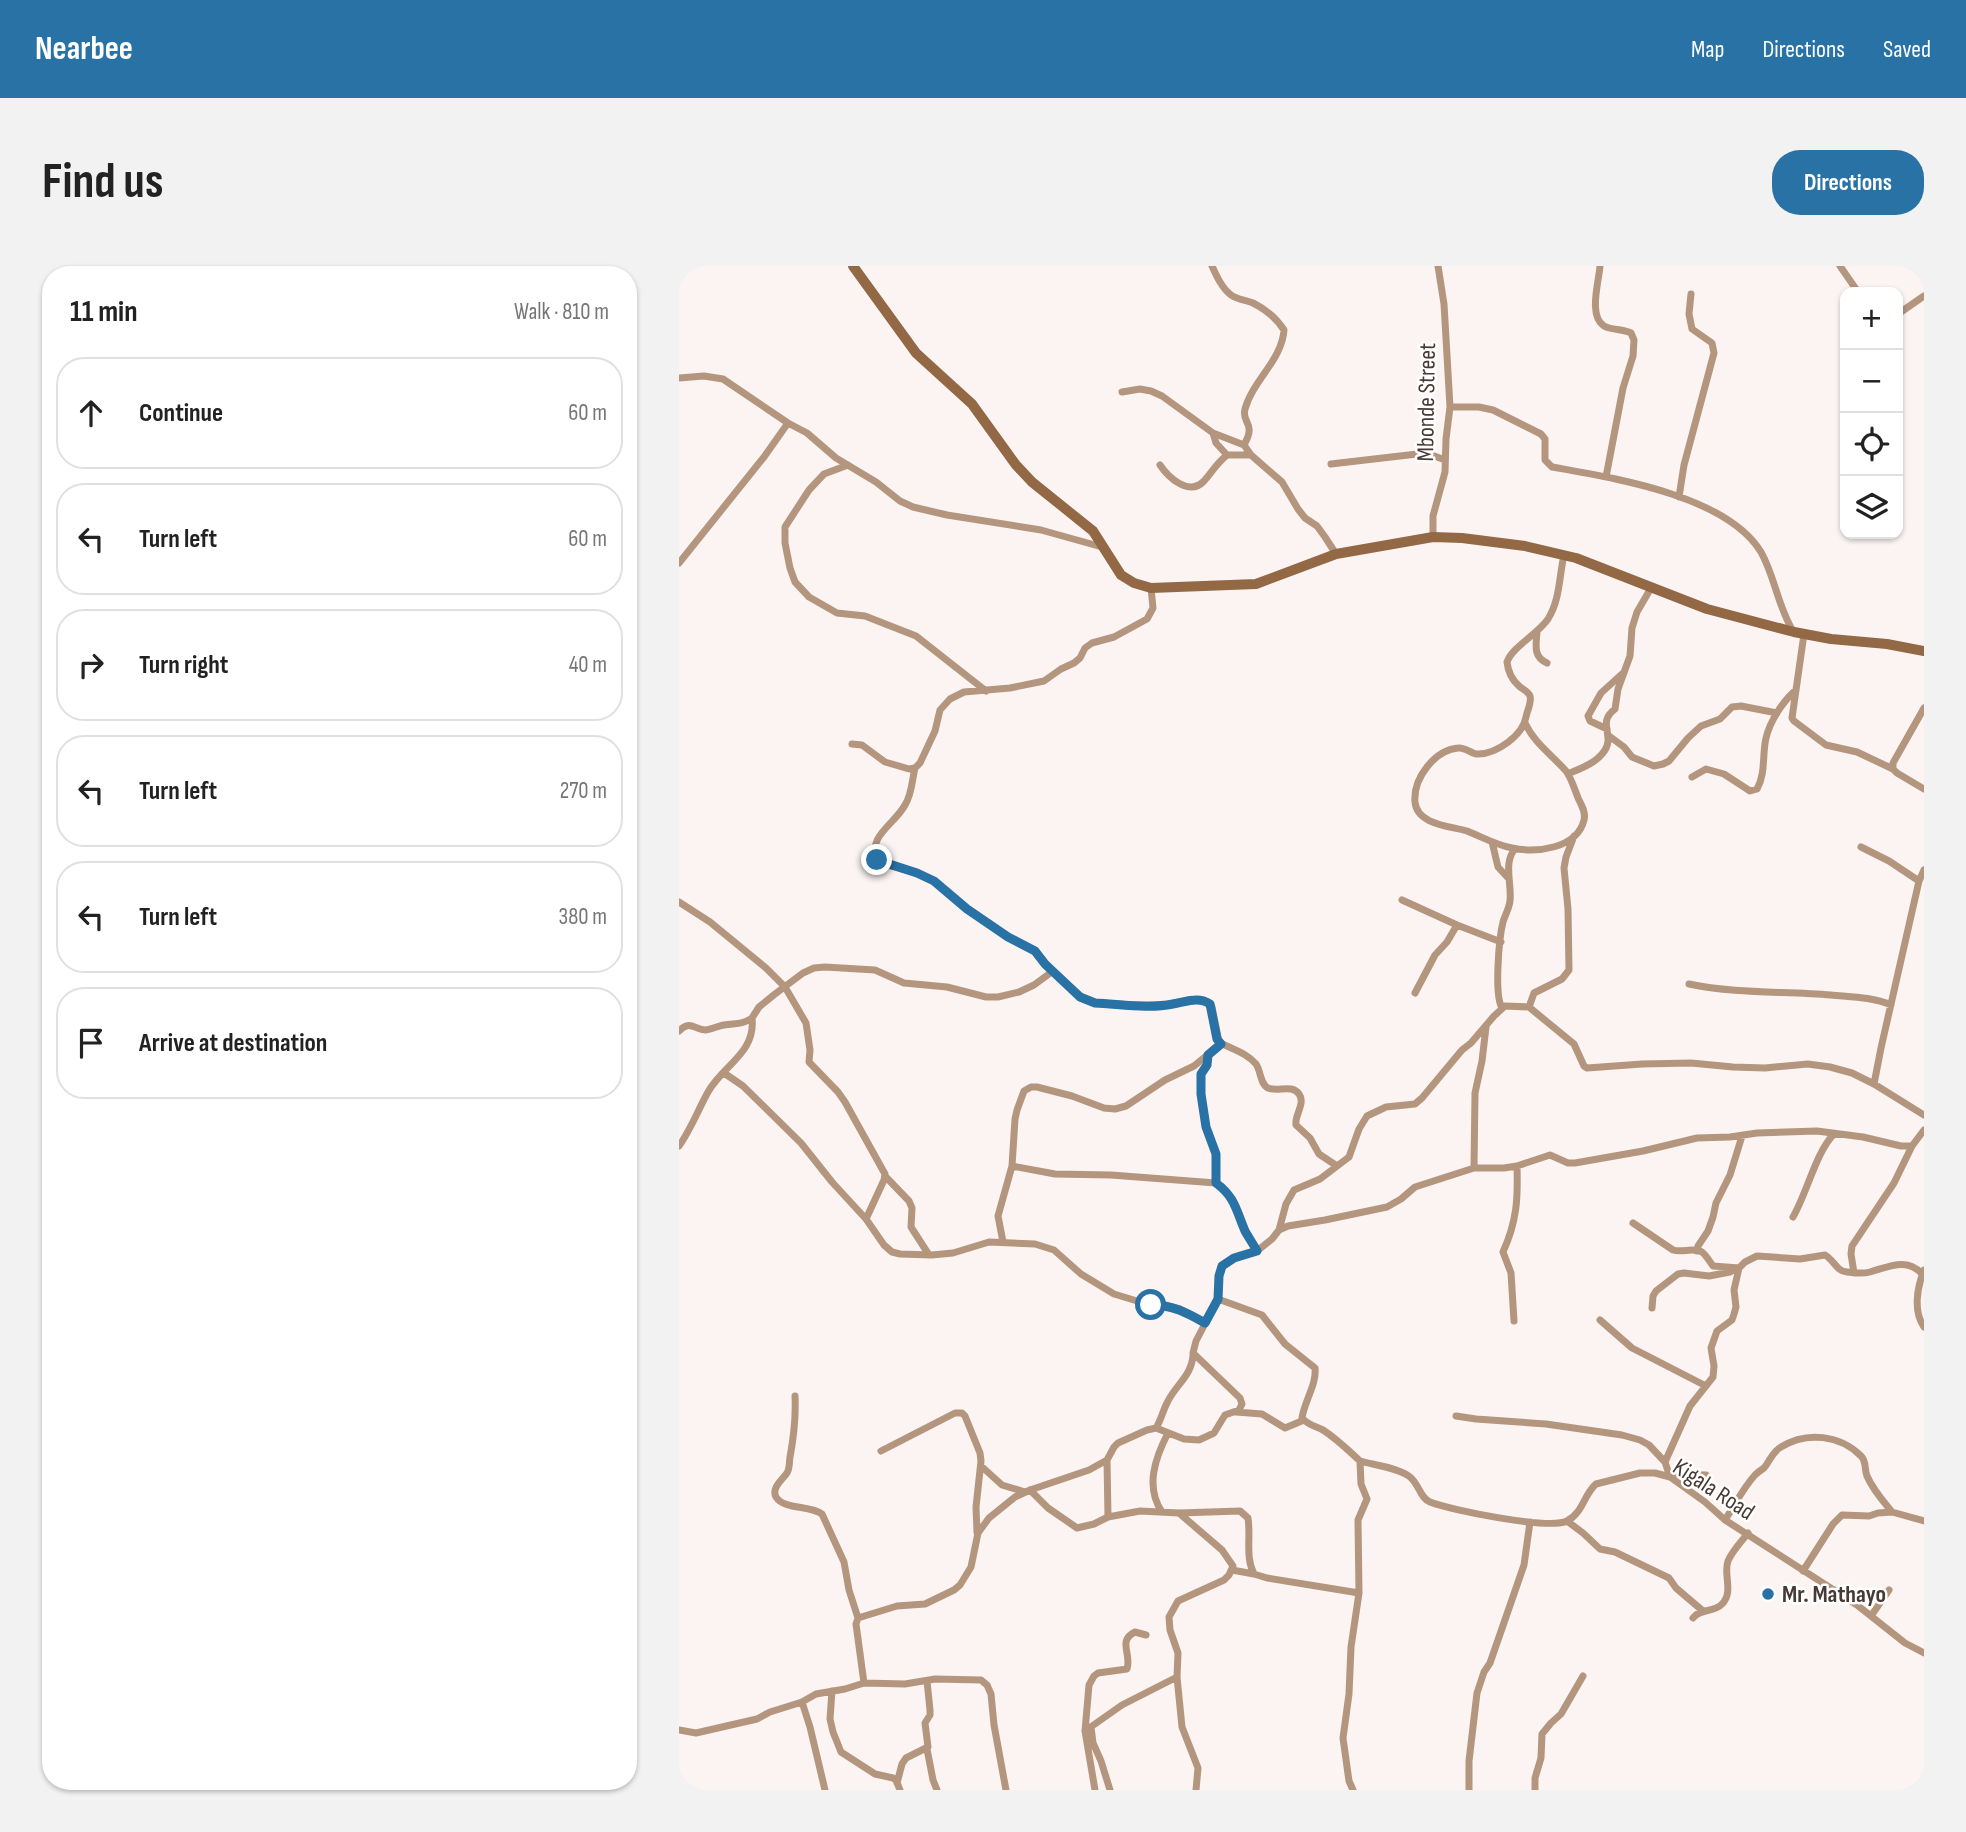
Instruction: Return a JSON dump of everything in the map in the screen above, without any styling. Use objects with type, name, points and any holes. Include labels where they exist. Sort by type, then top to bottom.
[{"type":"street","points":[[853,266],[916,353],[972,404],[1016,465],[1032,482],[1093,531],[1121,575],[1134,583],[1151,588],[1256,584],[1336,554],[1433,537],[1499,542],[1576,558],[1707,609],[1799,633],[1924,651]]},
{"type":"street","points":[[1212,266],[1229,293],[1254,303],[1272,316],[1284,330],[1282,343],[1245,409],[1244,414],[1250,427],[1244,444]]},
{"type":"street","name":"Mbonde Street","points":[[1433,537],[1433,516],[1445,472],[1450,407],[1444,304],[1438,266]]},
{"type":"street","points":[[1600,266],[1595,299],[1600,322],[1607,327],[1631,333],[1635,344],[1633,360],[1623,388],[1606,477]]},
{"type":"street","points":[[1840,266],[1855,287]]},
{"type":"street","points":[[1679,497],[1684,465],[1714,353],[1712,343],[1692,329],[1689,314],[1691,294]]},
{"type":"street","points":[[1903,311],[1924,296]]},
{"type":"street","points":[[679,378],[704,376],[723,379],[807,433],[836,458],[913,507],[1041,530],[1103,548]]},
{"type":"street","points":[[1122,392],[1140,389],[1162,396],[1213,433],[1244,444],[1251,455],[1282,482],[1298,509],[1317,526],[1336,554]]},
{"type":"street","points":[[1450,407],[1493,410],[1541,434],[1545,439],[1545,460],[1552,467],[1644,485],[1679,497],[1730,522],[1753,541],[1767,566],[1785,618],[1799,633],[1797,689],[1792,718],[1797,726],[1826,745],[1857,752],[1893,769],[1924,789]]},
{"type":"street","points":[[679,563],[788,423]]},
{"type":"street","points":[[1213,433],[1216,443],[1227,454]]},
{"type":"street","points":[[1160,465],[1166,474],[1177,482],[1198,486],[1216,463],[1227,454],[1251,455]]},
{"type":"street","points":[[1331,464],[1417,454],[1429,454],[1445,460]]},
{"type":"street","points":[[848,465],[824,474],[809,490],[785,527],[785,543],[795,582],[809,597],[837,613],[865,616],[916,636],[987,691]]},
{"type":"street","points":[[1564,555],[1555,604],[1549,618],[1513,652],[1507,662],[1514,681],[1529,695],[1525,723],[1519,733],[1510,740],[1488,751],[1476,754],[1456,748],[1431,762],[1416,790],[1416,806],[1428,819],[1448,828],[1465,831],[1515,849],[1550,849],[1567,843],[1575,836]]},
{"type":"street","points":[[1151,588],[1153,608],[1147,620],[1114,637],[1092,643],[1074,663],[1044,681],[987,691],[964,692],[944,704],[925,754],[915,768],[908,801],[876,842],[876,859],[934,881],[967,909],[1008,937],[1035,951],[1080,997],[1095,1003],[1164,1005],[1204,1000],[1212,1007],[1217,1039],[1221,1044],[1252,1060],[1267,1087],[1292,1089],[1298,1093],[1301,1103],[1295,1117],[1296,1125],[1310,1138],[1319,1154],[1337,1166]]},
{"type":"street","points":[[1568,774],[1600,756],[1606,748],[1609,740],[1607,717],[1615,709],[1618,689],[1630,656],[1632,628],[1637,612],[1651,588]]},
{"type":"street","points":[[1537,632],[1536,653],[1547,663]]},
{"type":"street","points":[[1624,672],[1601,693],[1588,713],[1588,718],[1608,732],[1632,757],[1654,766],[1669,761],[1697,729],[1720,719],[1732,707],[1741,706],[1777,713]]},
{"type":"street","points":[[1692,777],[1706,769],[1724,774],[1749,791],[1757,789],[1762,774],[1765,738],[1786,699],[1797,689]]},
{"type":"street","points":[[1893,769],[1893,763],[1924,708]]},
{"type":"street","points":[[1525,723],[1543,749],[1568,774],[1585,813],[1566,861],[1569,970],[1562,979],[1534,993],[1529,1007]]},
{"type":"street","points":[[852,744],[862,745],[885,762],[905,769],[915,768]]},
{"type":"street","points":[[1492,842],[1498,867],[1509,878]]},
{"type":"street","points":[[1861,847],[1919,881]]},
{"type":"street","points":[[1502,1008],[1497,990],[1503,922],[1510,905],[1510,858],[1515,849]]},
{"type":"street","points":[[1550,849],[1566,861]]},
{"type":"street","points":[[1874,1084],[1919,881],[1924,870]]},
{"type":"street","points":[[1402,900],[1501,942]]},
{"type":"street","points":[[679,902],[710,922],[785,987],[806,1023],[809,1062],[838,1092],[882,1166],[885,1176],[909,1201],[912,1208],[911,1227],[929,1255]]},
{"type":"street","points":[[1415,993],[1435,956],[1457,925]]},
{"type":"street","points":[[679,1031],[689,1025],[705,1030],[745,1023],[759,1007],[808,970],[834,967],[875,970],[904,983],[935,985],[986,998],[1019,992],[1053,971]]},
{"type":"street","points":[[1689,984],[1728,990],[1871,998],[1891,1005]]},
{"type":"street","points":[[1279,1230],[1286,1204],[1294,1190],[1320,1179],[1349,1157],[1367,1116],[1386,1107],[1415,1104],[1502,1008],[1511,1005],[1529,1007],[1574,1044],[1581,1063],[1587,1068],[1679,1063],[1744,1068],[1808,1064],[1830,1067],[1852,1073],[1874,1084],[1924,1115]]},
{"type":"street","points":[[679,1146],[693,1124],[708,1091],[749,1043],[752,1018]]},
{"type":"street","points":[[1474,1168],[1475,1093],[1486,1027]]},
{"type":"street","points":[[1003,1241],[998,1216],[1012,1166],[1017,1110],[1027,1089],[1037,1087],[1055,1090],[1104,1108],[1115,1109],[1134,1102],[1165,1080],[1187,1071],[1221,1044]]},
{"type":"street","points":[[1208,1055],[1207,1065],[1201,1074],[1201,1094],[1206,1127],[1216,1154],[1216,1183]]},
{"type":"street","points":[[724,1073],[743,1086],[801,1143],[892,1252],[929,1255],[953,1252],[980,1243],[1003,1241],[1035,1244],[1061,1255],[1089,1279],[1114,1294],[1147,1304],[1180,1309],[1205,1323]]},
{"type":"street","points":[[1854,1273],[1852,1247],[1924,1129]]},
{"type":"street","points":[[1156,1428],[1170,1398],[1192,1364],[1194,1346],[1218,1299],[1220,1270],[1234,1258],[1257,1251],[1287,1226],[1387,1207],[1415,1187],[1474,1168],[1517,1166],[1550,1155],[1574,1163],[1697,1138],[1817,1131],[1912,1146]]},
{"type":"street","points":[[1793,1217],[1802,1202],[1824,1146],[1834,1134]]},
{"type":"street","points":[[1697,1251],[1708,1231],[1716,1203],[1730,1175],[1742,1136]]},
{"type":"street","points":[[1012,1166],[1055,1174],[1111,1175],[1216,1183],[1228,1192],[1257,1251]]},
{"type":"street","points":[[1514,1321],[1511,1273],[1503,1252],[1516,1216],[1517,1166]]},
{"type":"street","points":[[866,1219],[885,1176]]},
{"type":"street","points":[[1633,1223],[1673,1250],[1697,1251],[1704,1254],[1713,1266],[1738,1268]]},
{"type":"street","points":[[1652,1308],[1656,1291],[1678,1274],[1709,1276],[1730,1272],[1757,1256],[1800,1259],[1820,1255],[1829,1257],[1840,1270],[1854,1273],[1907,1264],[1923,1272],[1917,1315],[1924,1327]]},
{"type":"street","points":[[1665,1462],[1690,1406],[1711,1382],[1714,1372],[1711,1348],[1717,1332],[1732,1320],[1736,1307],[1734,1290],[1738,1268]]},
{"type":"street","points":[[1218,1299],[1262,1315],[1285,1344],[1315,1368],[1316,1376],[1303,1411],[1304,1420]]},
{"type":"street","points":[[1599,1320],[1632,1348],[1706,1386]]},
{"type":"street","points":[[1193,1354],[1240,1398],[1240,1408],[1236,1412]]},
{"type":"street","points":[[795,1396],[796,1427],[789,1469],[775,1494],[784,1504],[817,1510],[822,1514],[844,1562],[849,1591],[858,1618],[856,1625],[864,1683]]},
{"type":"street","points":[[858,1618],[897,1606],[925,1604],[954,1590],[971,1567],[978,1533],[980,1452],[965,1416],[958,1412],[881,1451]]},
{"type":"street","points":[[1108,1517],[1107,1460],[1118,1443],[1156,1428],[1193,1440],[1203,1439],[1217,1430],[1225,1415],[1236,1412],[1262,1414],[1285,1428],[1304,1420]]},
{"type":"street","points":[[1456,1416],[1546,1424],[1622,1435],[1649,1445],[1665,1462],[1669,1476],[1706,1475]]},
{"type":"street","points":[[1304,1420],[1336,1439],[1360,1461],[1405,1473],[1417,1483],[1422,1496],[1430,1502],[1530,1521],[1567,1521],[1600,1549],[1615,1552],[1668,1578],[1703,1611]]},
{"type":"street","points":[[1162,1512],[1154,1496],[1153,1476],[1159,1450],[1168,1433]]},
{"type":"street","points":[[1725,1520],[1747,1485],[1781,1447],[1821,1437],[1836,1439],[1861,1456],[1868,1477],[1892,1512]]},
{"type":"street","points":[[978,1533],[999,1509],[1015,1497],[1089,1470],[1107,1460]]},
{"type":"street","points":[[1353,1790],[1349,1781],[1343,1738],[1359,1593],[1358,1520],[1367,1499],[1361,1484],[1360,1461]]},
{"type":"street","points":[[981,1466],[1002,1485],[1028,1491],[1077,1528],[1108,1517],[1146,1510],[1179,1513],[1237,1510],[1248,1518],[1249,1565],[1254,1574]]},
{"type":"street","name":"Kigala Road","points":[[1567,1521],[1583,1505],[1596,1484],[1640,1473],[1669,1476],[1725,1520],[1871,1616],[1905,1643],[1924,1653]]},
{"type":"street","points":[[1803,1571],[1838,1517],[1892,1512],[1924,1521]]},
{"type":"street","points":[[1179,1513],[1222,1550],[1231,1563],[1232,1570],[1224,1580],[1178,1601],[1169,1617],[1178,1653],[1177,1677],[1182,1727],[1198,1768],[1196,1790]]},
{"type":"street","points":[[1469,1790],[1468,1761],[1477,1693],[1524,1565],[1530,1521]]},
{"type":"street","points":[[1693,1618],[1695,1614],[1721,1606],[1724,1602],[1728,1590],[1727,1563],[1748,1533]]},
{"type":"street","points":[[1232,1570],[1359,1593]]},
{"type":"street","points":[[1871,1616],[1889,1590]]},
{"type":"street","points":[[1095,1790],[1088,1729],[1091,1681],[1094,1676],[1103,1672],[1127,1669],[1129,1662],[1125,1643],[1128,1636],[1135,1632],[1146,1635]]},
{"type":"street","points":[[1535,1790],[1542,1734],[1561,1714],[1583,1676]]},
{"type":"street","points":[[1088,1729],[1122,1705],[1177,1677]]},
{"type":"street","points":[[679,1730],[696,1734],[757,1719],[816,1694],[864,1683],[981,1680],[991,1694],[993,1725],[1006,1790]]},
{"type":"street","points":[[927,1681],[930,1710],[925,1723],[929,1744],[927,1749],[937,1790]]},
{"type":"street","points":[[832,1691],[830,1719],[841,1752],[875,1774],[889,1776],[899,1786]]},
{"type":"street","points":[[802,1702],[825,1790]]},
{"type":"street","points":[[1088,1729],[1110,1790]]},
{"type":"street","points":[[899,1786],[902,1764],[906,1758],[927,1749]]},
{"type":"place","name":"Mr. Mathayo","points":[[1768,1594]]},
{"type":"route","points":[[877,860],[934,881],[967,909],[1008,937],[1035,951],[1045,964],[1085,1000],[1095,1003],[1164,1005],[1197,999],[1204,1000],[1212,1007],[1217,1039],[1221,1044],[1208,1055],[1200,1084],[1206,1127],[1216,1154],[1216,1183],[1228,1192],[1257,1251],[1234,1258],[1222,1266],[1218,1299],[1205,1323],[1180,1309],[1151,1305]]}]
